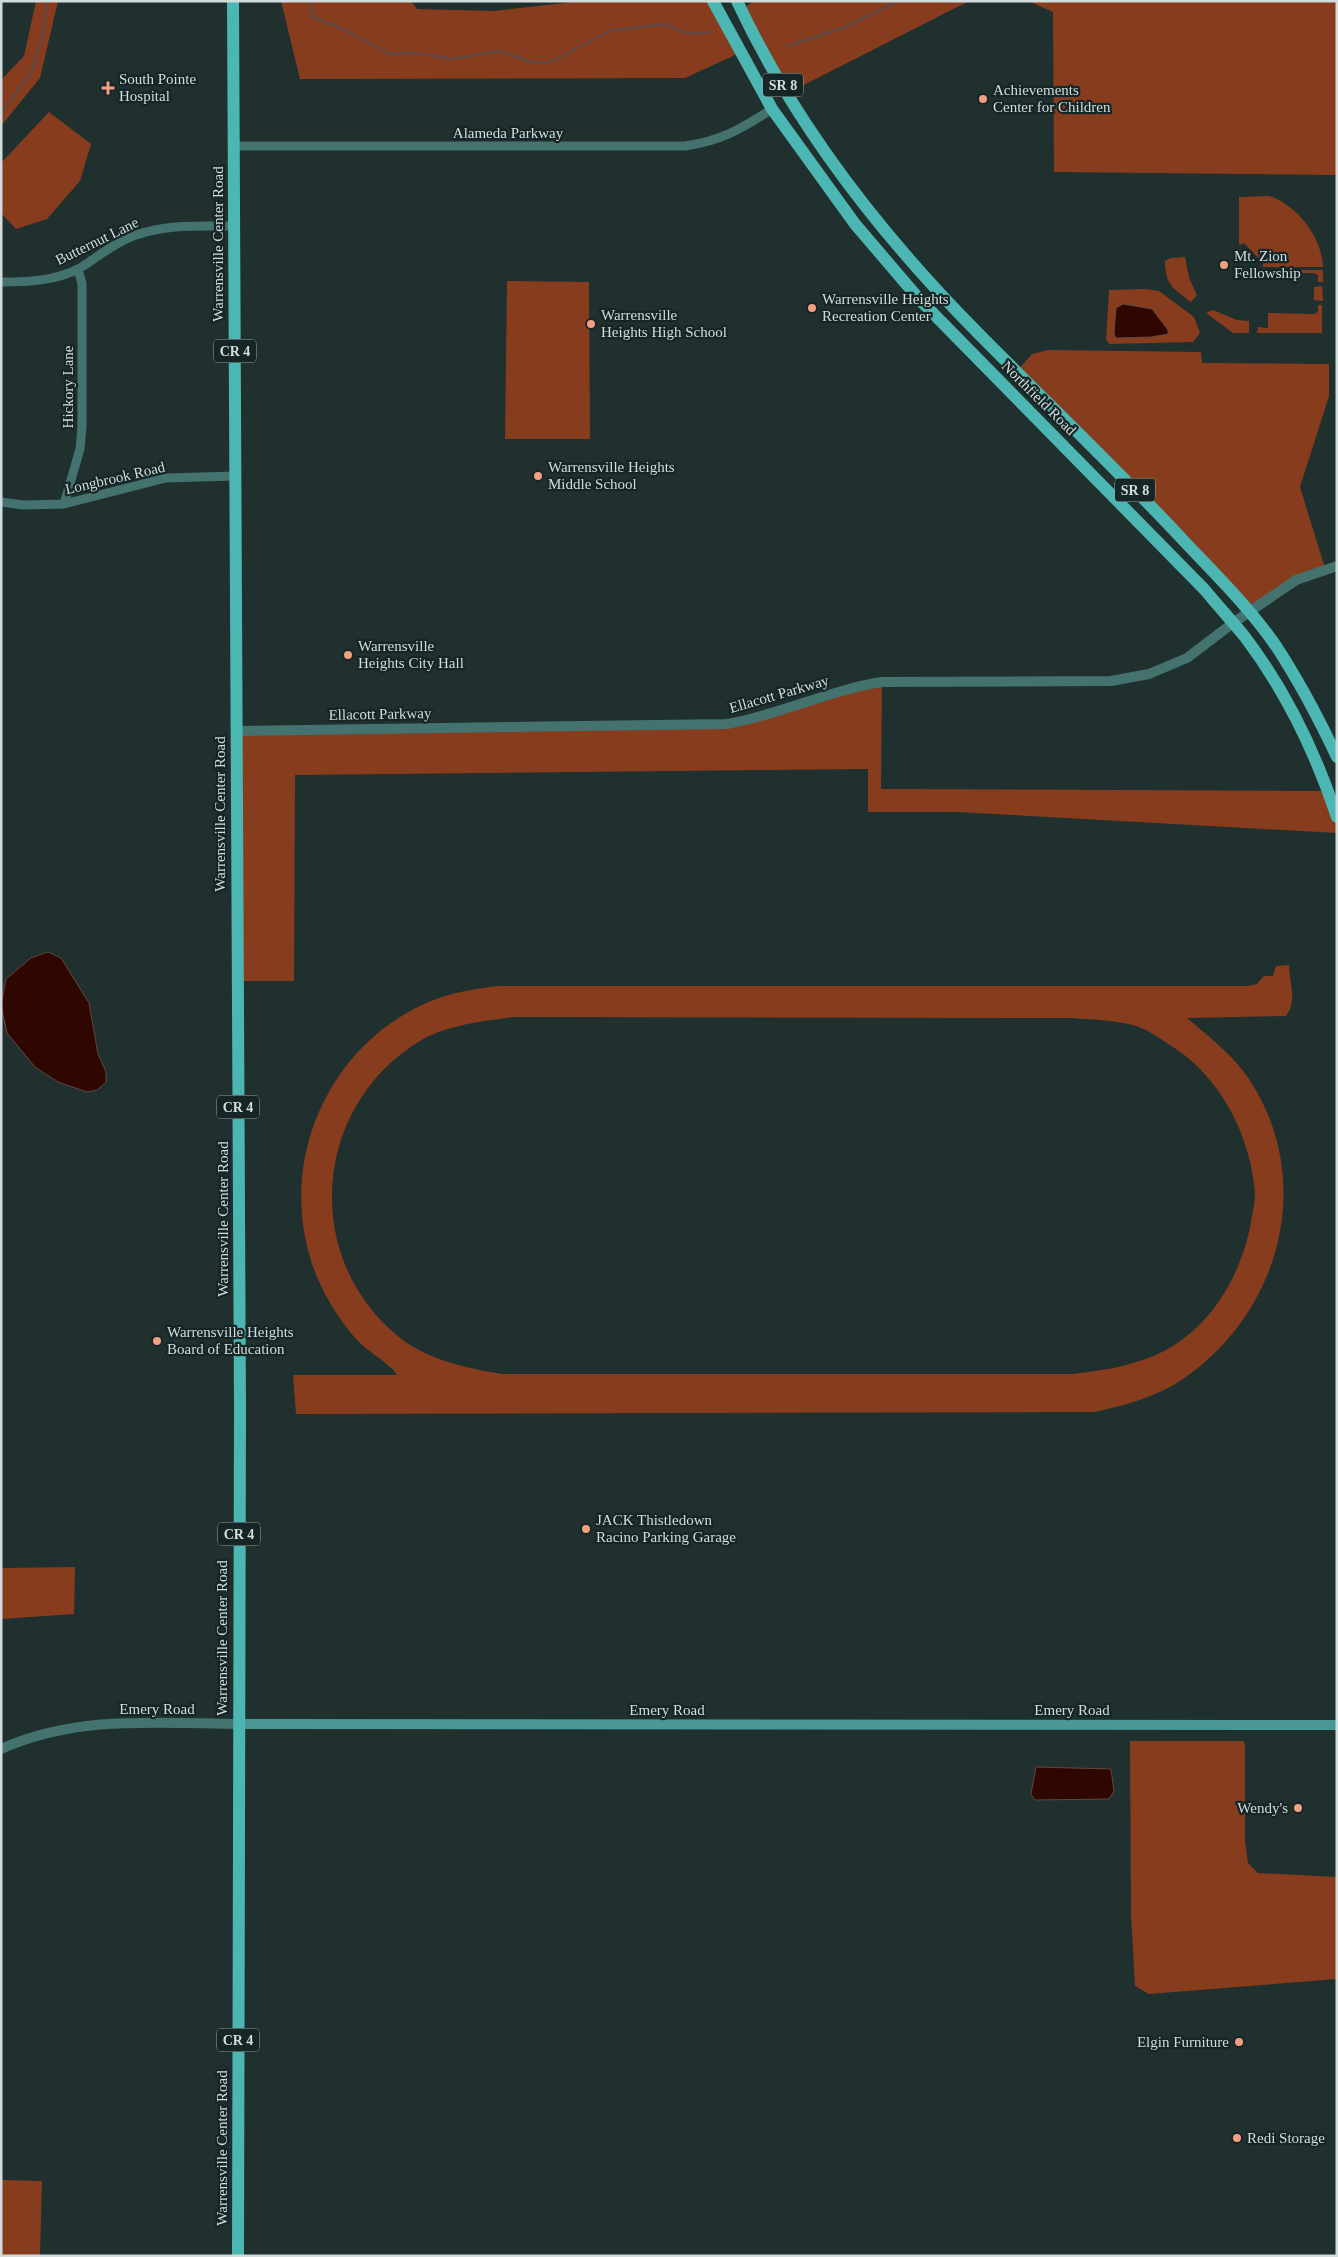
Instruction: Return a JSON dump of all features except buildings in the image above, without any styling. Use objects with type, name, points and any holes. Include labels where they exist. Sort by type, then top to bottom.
[{"type":"main road","name":"Warrensville Center Road","points":[[233,1],[240,1392],[237,2252]]},
{"type":"main road","name":"Northfield Road","points":[[713,1],[772,109],[855,224],[919,300],[1205,590],[1233,623],[1269,673],[1293,715],[1321,773],[1337,817]]},
{"type":"main road","name":"Northfield Road","points":[[737,1],[777,76],[834,165],[874,220],[976,331],[1156,511],[1250,612],[1274,644],[1295,677],[1315,711],[1337,757]]},
{"type":"main road","name":"Emery Road","points":[[238,1724],[1337,1724]]},
{"type":"street","name":"Alameda Parkway","points":[[234,146],[685,146],[711,143],[741,129],[772,109]]},
{"type":"street","name":"Butternut Lane","points":[[1,282],[45,279],[78,269],[116,244],[153,230],[175,226],[235,226]]},
{"type":"street","name":"Hickory Lane","points":[[64,504],[80,449],[82,426],[82,284],[78,269]]},
{"type":"street","name":"Longbrook Road","points":[[1,502],[23,505],[64,504],[166,478],[235,476]]},
{"type":"street","name":"Ellacott Parkway","points":[[236,731],[727,724],[756,719],[861,685],[882,682],[1111,681],[1163,670],[1187,658],[1233,623],[1296,580],[1337,566]]},
{"type":"street","name":"Emery Road","points":[[1,1749],[43,1733],[73,1726],[114,1724],[238,1724]]},
{"type":"shaded area","points":[[36,1],[58,1],[40,78],[1,126],[1,80],[24,56]]},
{"type":"shaded area","points":[[281,1],[411,1],[417,9],[493,11],[584,1],[713,1],[740,51],[685,78],[300,79]]},
{"type":"shaded area","points":[[755,1],[969,1],[788,93],[741,9]]},
{"type":"shaded area","points":[[1028,1],[1337,1],[1337,175],[1054,172],[1053,12]]},
{"type":"shaded area","points":[[49,112],[91,144],[80,181],[47,219],[16,229],[1,213],[1,163]]},
{"type":"shaded area","points":[[1269,196],[1289,207],[1306,224],[1318,245],[1323,267],[1263,267],[1263,263],[1244,243],[1239,245],[1239,197]]},
{"type":"shaded area","points":[[1185,257],[1189,278],[1197,295],[1191,302],[1172,286],[1165,269],[1165,261],[1171,258]]},
{"type":"shaded area","points":[[1276,270],[1323,270],[1323,282],[1318,282],[1318,275],[1314,273],[1276,273]]},
{"type":"shaded area","points":[[507,281],[589,282],[590,439],[505,439]]},
{"type":"shaded area","points":[[1322,286],[1323,301],[1314,300],[1314,287]]},
{"type":"shaded area","points":[[1145,289],[1159,291],[1194,317],[1200,333],[1193,342],[1110,344],[1106,340],[1109,290]]},
{"type":"shaded area","points":[[1123,304],[1152,309],[1168,330],[1168,334],[1151,337],[1116,338],[1114,334],[1116,308]]},
{"type":"shaded area","points":[[1318,305],[1322,305],[1322,333],[1257,333],[1258,327],[1268,328],[1268,313],[1314,314],[1318,312]]},
{"type":"shaded area","points":[[1213,310],[1237,320],[1249,321],[1249,333],[1233,333],[1206,313]]},
{"type":"shaded area","points":[[1048,350],[1201,352],[1202,363],[1329,364],[1329,396],[1300,487],[1325,568],[1249,612],[1017,371],[1032,354]]},
{"type":"shaded area","points":[[882,682],[881,789],[1328,791],[1337,817],[1337,833],[957,812],[868,812],[868,769],[295,775],[294,981],[238,981],[236,731],[727,724]]},
{"type":"shaded area","points":[[48,952],[61,958],[89,1003],[98,1054],[106,1072],[106,1082],[97,1090],[87,1092],[58,1082],[35,1067],[7,1033],[1,1005],[6,979],[31,958]]},
{"type":"shaded area","points":[[1289,965],[1292,1003],[1286,1016],[1187,1018],[1220,1046],[1242,1070],[1249,1079],[1269,1118],[1281,1159],[1283,1201],[1278,1242],[1265,1281],[1244,1318],[1217,1351],[1183,1379],[1152,1396],[1095,1412],[296,1414],[293,1375],[397,1375],[353,1335],[338,1316],[322,1288],[308,1249],[302,1209],[303,1170],[312,1131],[328,1095],[350,1062],[378,1033],[422,1005],[454,994],[499,986],[1247,986],[1257,984],[1264,976],[1273,976],[1276,966]],"holes":[[[513,1017],[1072,1018],[1112,1021],[1136,1026],[1155,1035],[1190,1060],[1219,1092],[1230,1110],[1240,1130],[1252,1172],[1255,1197],[1248,1236],[1234,1276],[1224,1294],[1198,1327],[1182,1340],[1164,1351],[1131,1364],[1073,1374],[502,1374],[462,1366],[436,1358],[400,1338],[367,1304],[346,1266],[334,1224],[333,1181],[341,1139],[360,1100],[388,1066],[425,1038],[446,1029]]]},
{"type":"shaded area","points":[[75,1567],[74,1614],[1,1619],[1,1568]]},
{"type":"shaded area","points":[[1130,1741],[1243,1741],[1245,1744],[1245,1841],[1248,1863],[1258,1873],[1337,1877],[1337,1979],[1149,1994],[1135,1986],[1131,1914]]},
{"type":"shaded area","points":[[1036,1767],[1111,1769],[1114,1791],[1109,1799],[1035,1800],[1031,1794]]},
{"type":"shaded area","points":[[1,2180],[42,2181],[40,2256],[1,2256]]},
{"type":"waterway","points":[[1,113],[32,71],[43,34],[47,1]]},
{"type":"waterway","points":[[310,1],[312,17],[341,28],[390,54],[414,53],[453,59],[499,51],[531,62],[548,63],[613,30],[665,24],[688,34],[710,32]]},
{"type":"waterway","points":[[787,46],[840,29],[899,1]]},
{"type":"place","name":"South Pointe Hospital","points":[[108,88]]},
{"type":"place","name":"Achievements Center for Children","points":[[983,99]]},
{"type":"place","name":"Mt. Zion Fellowship","points":[[1224,265]]},
{"type":"place","name":"Warrensville Heights Recreation Center","points":[[812,308]]},
{"type":"place","name":"Warrensville Heights High School","points":[[591,324]]},
{"type":"place","name":"Warrensville Heights Middle School","points":[[538,476]]},
{"type":"place","name":"Warrensville Heights City Hall","points":[[348,655]]},
{"type":"place","name":"Warrensville Heights Board of Education","points":[[157,1341]]},
{"type":"place","name":"JACK Thistledown Racino Parking Garage","points":[[586,1529]]},
{"type":"place","name":"Wendy's","points":[[1298,1808]]},
{"type":"place","name":"Elgin Furniture","points":[[1239,2042]]},
{"type":"place","name":"Redi Storage","points":[[1237,2138]]}]
